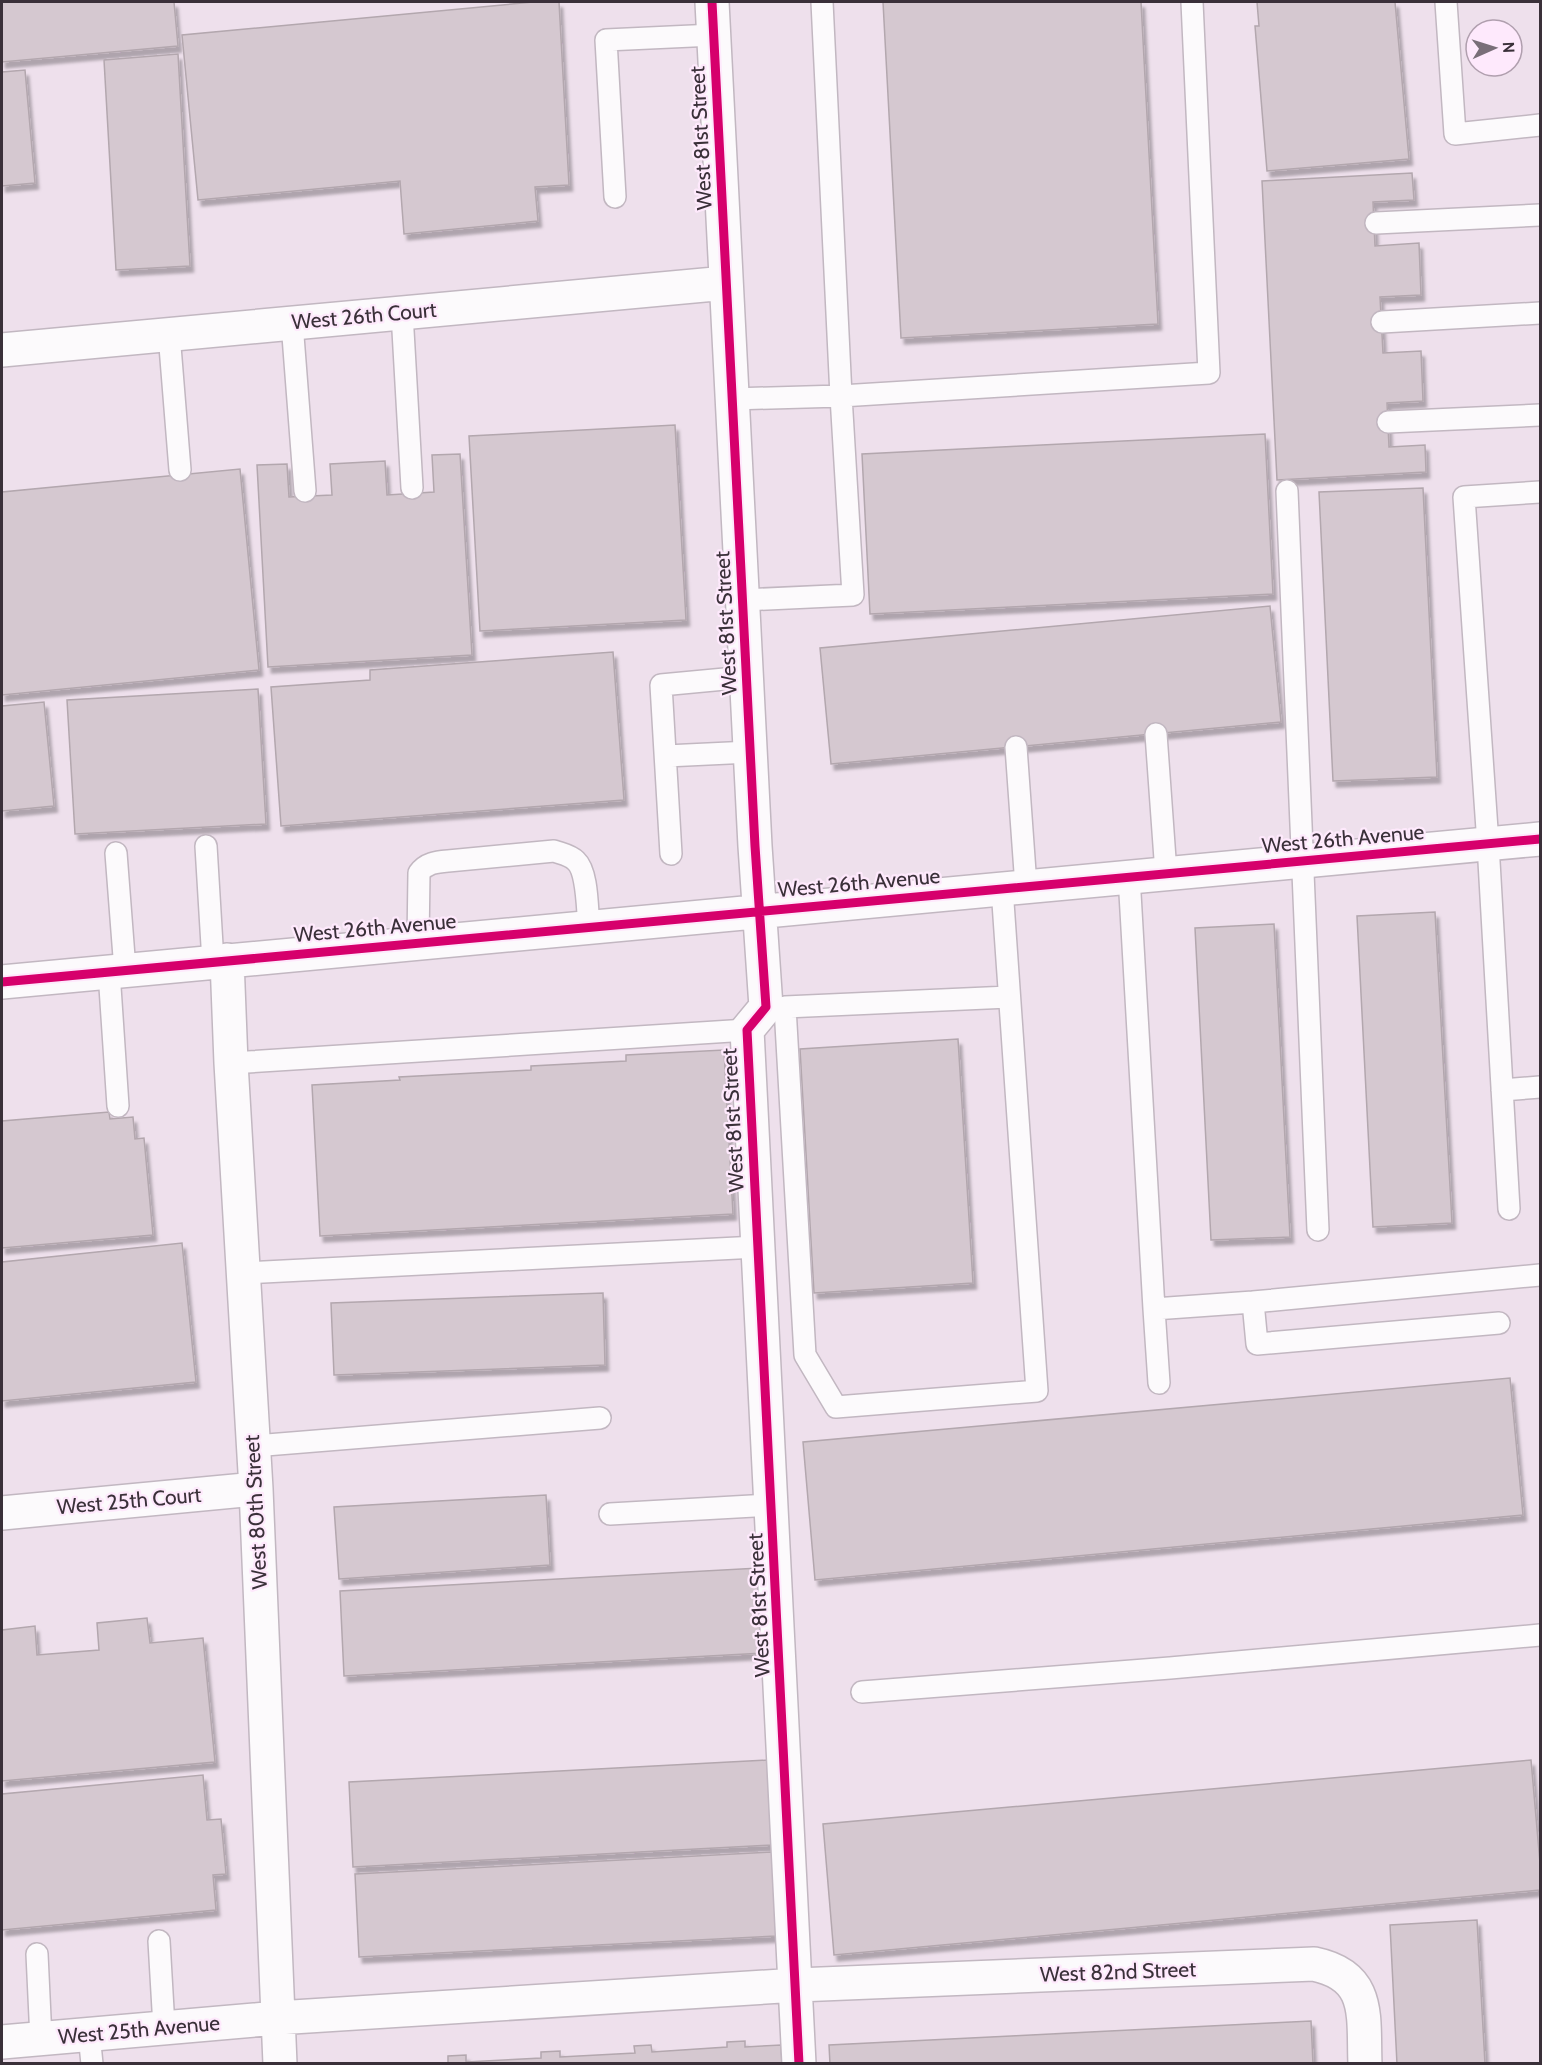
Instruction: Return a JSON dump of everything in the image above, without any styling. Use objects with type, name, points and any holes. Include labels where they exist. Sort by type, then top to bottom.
[{"type":"street","name":"West 81st Street","points":[[712,2],[746,677],[766,1015],[757,1247],[799,2064]]},
{"type":"street","name":"West 26th Court","points":[[2,350],[726,283]]},
{"type":"street","name":"West 26th Avenue","points":[[2,982],[1540,839]]},
{"type":"street","name":"West 80th Street","points":[[220,961],[231,1063],[256,1489],[280,2064]]},
{"type":"street","name":"West 25th Court","points":[[2,1514],[256,1489]]},
{"type":"street","name":"West 82nd Street","points":[[277,2018],[796,1985],[1314,1964],[1330,1968],[1356,1989],[1362,2002],[1365,2064]]},
{"type":"street","name":"West 25th Avenue","points":[[2,2042],[41,2039],[91,2049],[164,2027],[277,2018]]},
{"type":"lane","points":[[743,600],[853,595],[822,2]]},
{"type":"lane","points":[[732,399],[841,396],[1209,373],[1192,2]]},
{"type":"lane","points":[[1446,2],[1455,134],[1540,125]]},
{"type":"lane","points":[[615,197],[606,40],[714,34]]},
{"type":"lane","points":[[1376,223],[1540,215]]},
{"type":"lane","points":[[402,313],[411,488]]},
{"type":"lane","points":[[1382,322],[1540,313]]},
{"type":"lane","points":[[292,323],[304,491]]},
{"type":"lane","points":[[169,334],[180,470]]},
{"type":"lane","points":[[1388,422],[1540,415]]},
{"type":"lane","points":[[1287,491],[1318,1230]]},
{"type":"lane","points":[[1509,1209],[1488,844],[1464,497],[1540,492]]},
{"type":"lane","points":[[671,854],[661,685],[746,677]]},
{"type":"lane","points":[[1156,734],[1166,873]]},
{"type":"lane","points":[[766,1015],[805,1354],[836,1407],[1037,1391],[1009,997],[1014,887],[1016,747]]},
{"type":"lane","points":[[666,756],[750,752]]},
{"type":"lane","points":[[206,846],[220,961]]},
{"type":"lane","points":[[418,942],[419,873],[423,867],[434,862],[554,851],[567,855],[577,861],[584,873],[589,926]]},
{"type":"lane","points":[[116,853],[118,1106]]},
{"type":"lane","points":[[1129,876],[1159,1383]]},
{"type":"lane","points":[[231,1063],[766,1015],[1009,997]]},
{"type":"lane","points":[[1502,1090],[1540,1087]]},
{"type":"lane","points":[[244,1273],[757,1247]]},
{"type":"lane","points":[[1154,1309],[1540,1275]]},
{"type":"lane","points":[[1253,1302],[1257,1344],[1499,1323]]},
{"type":"lane","points":[[253,1446],[600,1418]]},
{"type":"lane","points":[[610,1514],[771,1505]]},
{"type":"lane","points":[[862,1692],[1170,1668],[1540,1635]]},
{"type":"lane","points":[[159,1941],[164,2027]]},
{"type":"lane","points":[[37,1954],[41,2039]]},
{"type":"building","points":[[2,2],[174,2],[178,46],[2,62]]},
{"type":"building","points":[[533,2],[559,2],[569,185],[535,187],[538,221],[404,234],[400,181],[198,200],[182,35]]},
{"type":"building","points":[[883,2],[1141,2],[1158,324],[901,338]]},
{"type":"building","points":[[1257,2],[1395,2],[1409,159],[1267,171],[1255,26],[1259,26]]},
{"type":"building","points":[[178,54],[190,266],[116,270],[104,60]]},
{"type":"building","points":[[25,70],[35,183],[2,186],[2,72]]},
{"type":"building","points":[[1412,173],[1414,200],[1373,202],[1375,246],[1419,243],[1421,295],[1380,297],[1383,353],[1421,351],[1423,401],[1387,403],[1389,447],[1425,445],[1426,472],[1277,480],[1262,181]]},
{"type":"building","points":[[675,425],[686,620],[480,631],[469,436]]},
{"type":"building","points":[[1265,434],[1273,594],[870,614],[862,454]]},
{"type":"building","points":[[460,454],[472,655],[268,667],[257,465],[287,464],[289,497],[332,495],[330,464],[385,461],[387,495],[434,492],[432,455]]},
{"type":"building","points":[[240,469],[259,670],[2,695],[2,492]]},
{"type":"building","points":[[1423,488],[1437,777],[1333,781],[1319,492]]},
{"type":"building","points":[[1270,606],[1281,722],[831,764],[820,648]]},
{"type":"building","points":[[613,652],[624,800],[281,826],[271,687],[370,680],[370,670]]},
{"type":"building","points":[[258,689],[266,824],[75,834],[67,700]]},
{"type":"building","points":[[44,702],[54,806],[2,811],[2,706]]},
{"type":"building","points":[[1435,912],[1452,1223],[1373,1227],[1357,916]]},
{"type":"building","points":[[1274,924],[1290,1237],[1211,1240],[1195,928]]},
{"type":"building","points":[[958,1039],[973,1283],[814,1293],[800,1049]]},
{"type":"building","points":[[724,1050],[733,1214],[320,1236],[312,1085],[400,1080],[399,1077],[531,1070],[531,1066],[626,1061],[626,1055]]},
{"type":"building","points":[[109,1112],[110,1119],[133,1117],[135,1139],[144,1138],[153,1235],[2,1248],[2,1121]]},
{"type":"building","points":[[182,1243],[196,1382],[2,1401],[2,1262]]},
{"type":"building","points":[[603,1293],[605,1365],[334,1375],[331,1303]]},
{"type":"building","points":[[1510,1378],[1523,1515],[815,1580],[803,1442]]},
{"type":"building","points":[[546,1495],[550,1565],[339,1579],[334,1507]]},
{"type":"building","points":[[759,1568],[764,1653],[344,1676],[340,1591]]},
{"type":"building","points":[[147,1618],[150,1643],[203,1638],[215,1762],[2,1781],[2,1630],[35,1626],[37,1655],[99,1650],[97,1623]]},
{"type":"building","points":[[769,1760],[773,1845],[353,1867],[349,1782]]},
{"type":"building","points":[[1531,1760],[1540,1863],[1540,1890],[834,1955],[823,1824]]},
{"type":"building","points":[[203,1775],[207,1820],[221,1819],[226,1874],[213,1875],[216,1910],[2,1930],[2,1794]]},
{"type":"building","points":[[772,1852],[776,1936],[359,1957],[355,1874]]},
{"type":"building","points":[[1477,1920],[1485,2064],[1397,2064],[1390,1925]]},
{"type":"building","points":[[1311,2021],[1313,2064],[830,2064],[829,2045]]},
{"type":"building","points":[[745,2041],[745,2047],[781,2045],[782,2064],[441,2064],[448,2063],[448,2056],[466,2055],[466,2062],[541,2058],[541,2052],[560,2051],[560,2057],[635,2053],[634,2046],[651,2045],[652,2052],[727,2047],[727,2042]]},
{"type":"cycle path","points":[[712,2],[755,846],[766,1007],[747,1030],[799,2064]]},
{"type":"cycle path","points":[[2,982],[1540,839]]}]
